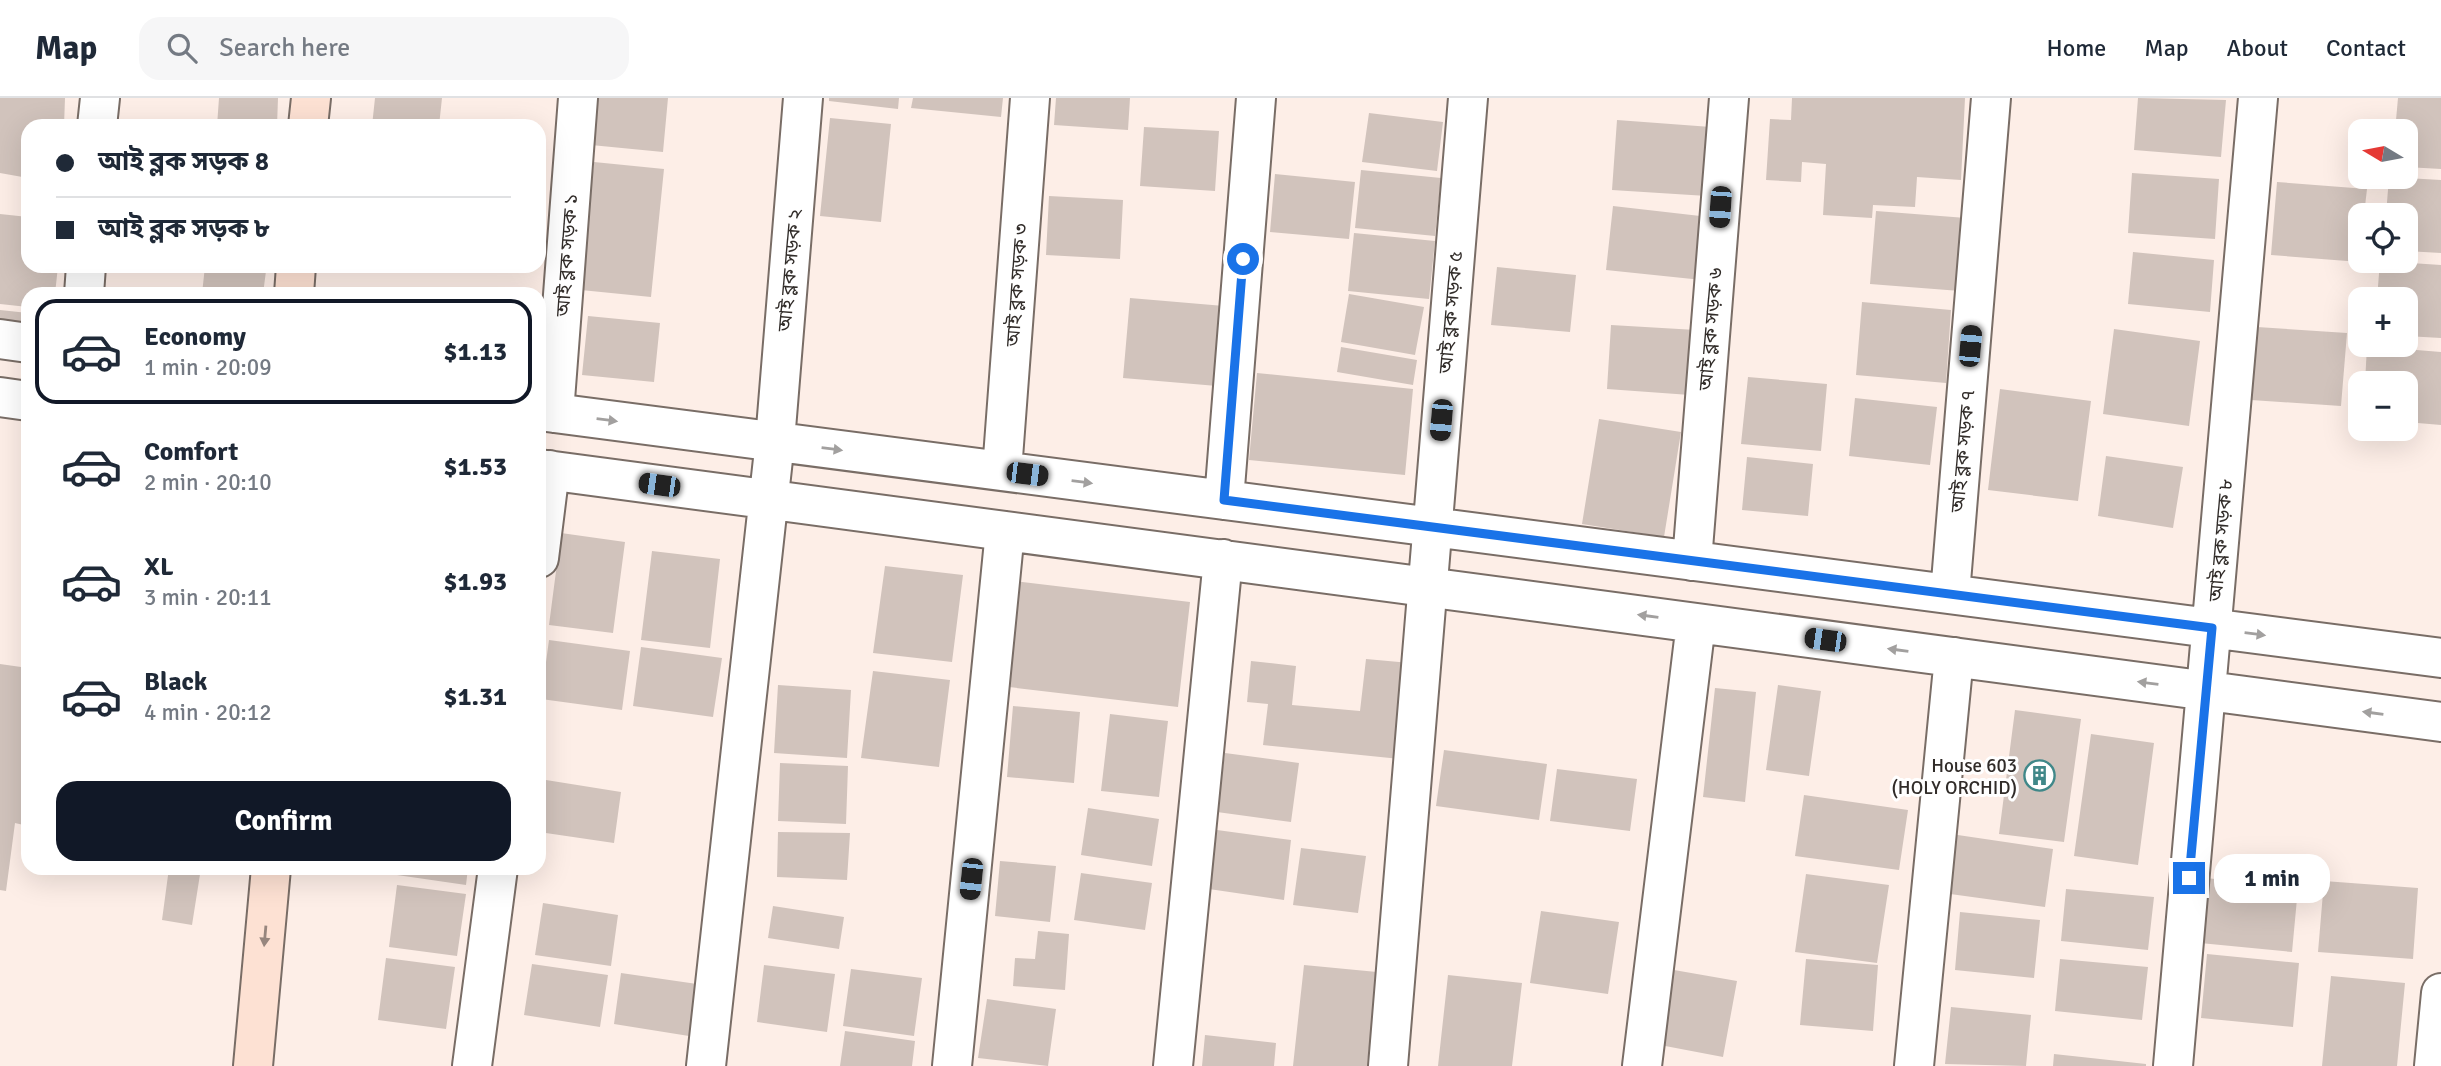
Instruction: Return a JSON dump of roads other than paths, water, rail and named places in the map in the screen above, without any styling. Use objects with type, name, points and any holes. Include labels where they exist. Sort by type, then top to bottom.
[{"type":"street","points":[[98,119],[100,98]]},
{"type":"street","points":[[309,119],[311,98]]},
{"type":"street","name":"আই ব্লক সড়ক ১","points":[[546,412],[578,98]]},
{"type":"street","name":"আই ব্লক সড়ক ২","points":[[706,1066],[775,441],[803,98]]},
{"type":"street","name":"আই ব্লক সড়ক ৩","points":[[1002,471],[1030,98]]},
{"type":"street","points":[[1224,500],[1256,98]]},
{"type":"street","name":"আই ব্লক সড়ক ৫","points":[[1388,1066],[1468,98]]},
{"type":"street","name":"আই ব্লক সড়ক ৬","points":[[1692,561],[1729,98]]},
{"type":"street","name":"আই ব্লক সড়ক ৭","points":[[1950,594],[1991,98]]},
{"type":"street","name":"আই ব্লক সড়ক ৮","points":[[2173,1066],[2258,98]]},
{"type":"street","points":[[0,339],[21,342]]},
{"type":"street","points":[[0,397],[21,400]]},
{"type":"street","points":[[546,412],[2441,658]]},
{"type":"street","points":[[546,469],[2441,722]]},
{"type":"street","points":[[952,1066],[1005,531]]},
{"type":"street","points":[[1173,1066],[1223,559]]},
{"type":"street","points":[[1642,1066],[1696,623]]},
{"type":"street","points":[[1914,1066],[1954,657]]},
{"type":"street","points":[[228,1066],[245,875]]},
{"type":"street","points":[[253,1066],[270,875]]},
{"type":"street","points":[[472,1066],[497,875]]},
{"type":"street","points":[[2434,1066],[2441,993]]},
{"type":"place","name":"House 603 (HOLY ORCHID)","points":[[2040,776]]}]
